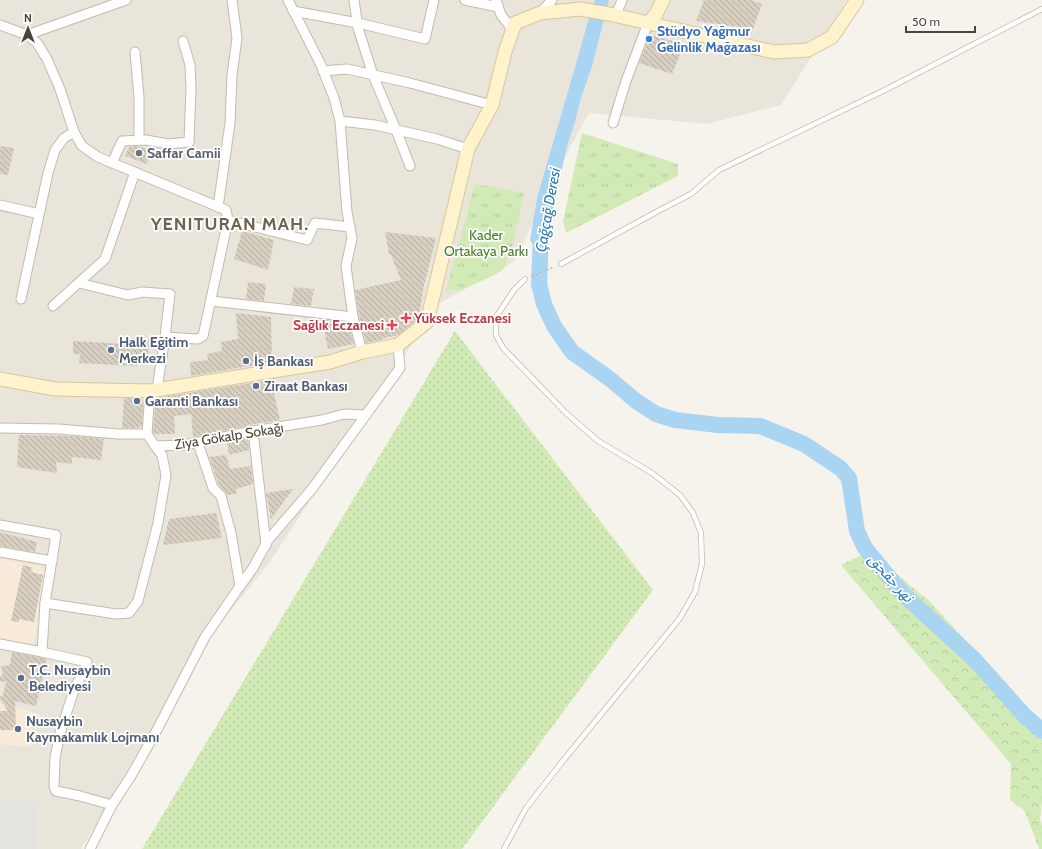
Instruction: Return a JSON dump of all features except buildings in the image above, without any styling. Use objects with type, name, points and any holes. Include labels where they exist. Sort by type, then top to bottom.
[{"type":"main road","points":[[648,23],[656,14],[663,0]]},
{"type":"main road","points":[[0,379],[54,389],[153,390],[330,362],[362,352],[398,345],[427,322],[468,149],[492,105],[505,52],[515,23],[540,13],[580,9],[613,14],[774,52],[808,50],[832,37],[857,0]]},
{"type":"street","points":[[27,35],[126,0]]},
{"type":"street","points":[[218,207],[230,123],[232,75],[237,38],[232,0]]},
{"type":"street","points":[[288,0],[323,71],[334,98],[340,121],[347,212],[352,238],[346,266],[353,316],[362,352]]},
{"type":"street","points":[[354,0],[358,23],[373,75],[410,166]]},
{"type":"street","points":[[293,11],[358,23],[426,39],[434,0]]},
{"type":"street","points":[[465,0],[497,4],[501,15],[513,30]]},
{"type":"street","points":[[540,13],[552,0]]},
{"type":"street","points":[[613,14],[622,0]]},
{"type":"street","points":[[613,123],[626,81],[648,23]]},
{"type":"street","points":[[0,25],[27,35],[37,43],[48,59],[60,89],[74,132],[82,146],[98,157],[226,210],[228,220],[203,336],[198,339],[165,337]]},
{"type":"street","points":[[112,163],[122,141],[146,140],[168,144],[189,142],[191,88],[190,65],[183,41]]},
{"type":"street","points":[[135,52],[139,97],[139,140]]},
{"type":"street","points":[[323,71],[347,69],[410,83],[492,105]]},
{"type":"street","points":[[340,121],[375,125],[437,139],[468,149]]},
{"type":"street","points":[[21,299],[48,172],[55,150],[64,138],[74,132]]},
{"type":"street","points":[[53,306],[105,259],[135,172]]},
{"type":"street","points":[[0,205],[39,214]]},
{"type":"street","points":[[228,220],[306,240],[315,223],[350,228]]},
{"type":"street","points":[[0,428],[59,429],[118,434],[147,434],[153,390],[165,337],[170,294],[142,292],[128,295],[79,283]]},
{"type":"street","points":[[211,301],[353,316]]},
{"type":"street","points":[[90,849],[112,805],[131,776],[158,728],[205,637],[254,568],[268,540],[312,489],[400,368],[398,345]]},
{"type":"street","name":"Ziya Gökalp Sokağı","points":[[147,434],[155,446],[184,445],[253,431],[322,420],[344,414],[366,415]]},
{"type":"street","points":[[253,431],[266,545]]},
{"type":"street","points":[[198,443],[214,488],[221,496],[231,533],[240,586]]},
{"type":"street","points":[[45,603],[116,614],[129,613],[138,601],[158,523],[166,475],[162,455],[155,446]]},
{"type":"street","points":[[0,525],[56,535],[45,603],[42,652]]},
{"type":"street","points":[[0,552],[52,561]]},
{"type":"street","points":[[0,644],[87,662],[83,674],[75,687],[60,733],[55,758],[54,787],[56,790],[61,792],[112,805]]},
{"type":"lane","points":[[561,264],[692,194],[719,170],[885,90],[1042,9]]},
{"type":"lane","points":[[504,849],[526,808],[680,618],[695,592],[702,564],[701,533],[693,513],[680,495],[652,473],[598,441],[566,413],[503,348],[496,335],[496,317],[514,290],[525,279]]},
{"type":"path","points":[[525,279],[561,264]]},
{"type":"shaded area","points":[[0,0],[847,0],[781,105],[707,124],[589,113],[554,177],[515,261],[438,304],[270,562],[201,647],[81,849],[0,849]]},
{"type":"shaded area","points":[[0,558],[48,569],[33,647],[0,641]]},
{"type":"shaded area","name":"Nusaybin Kaymakamlık Lojmanı","points":[[0,703],[40,714],[30,747],[0,744]]},
{"type":"shaded area","points":[[0,799],[38,801],[36,849],[0,849]]},
{"type":"green space","points":[[582,133],[678,164],[678,176],[566,233],[563,221]]},
{"type":"green space","name":"Kader Ortakaya Parkı","points":[[475,184],[524,193],[511,252],[503,270],[464,289],[446,291]]},
{"type":"green space","points":[[455,331],[653,590],[462,849],[142,849]]},
{"type":"green space","points":[[870,551],[930,602],[979,655],[1019,704],[1040,725],[1042,723],[1042,801],[1040,819],[1042,826],[1042,849],[1039,849],[1025,811],[1010,800],[1011,764],[841,565]]},
{"type":"water","name":"Çağçağ Deresi","points":[[595,0],[609,0],[592,66],[567,146],[548,234],[540,255],[530,240],[537,198]]},
{"type":"waterway","name":"نهر جقجق","points":[[541,234],[539,284],[544,304],[554,326],[572,352],[610,379],[636,401],[656,414],[675,420],[718,425],[760,426],[804,444],[840,468],[849,478],[857,531],[865,548],[903,594],[975,660],[1024,715],[1042,731]]},
{"type":"place","name":"Stüdyo Yağmur Gelinlik Mağazası","points":[[649,39]]},
{"type":"place","name":"Saffar Camii","points":[[139,153]]},
{"type":"place","name":"Yüksek Eczanesi","points":[[406,318]]},
{"type":"place","name":"Sağlık Eczanesi","points":[[392,325]]},
{"type":"place","name":"Halk Eğitim Merkezi","points":[[111,350]]},
{"type":"place","name":"İş Bankası","points":[[246,361]]},
{"type":"place","name":"Ziraat Bankası","points":[[256,386]]},
{"type":"place","name":"Garanti Bankası","points":[[137,401]]},
{"type":"place","name":"T.C. Nusaybin Belediyesi","points":[[21,678]]},
{"type":"place","name":"Nusaybin Kaymakamlık Lojmanı","points":[[18,729]]},
{"type":"district","name":"YENITURAN MAH.","points":[[230,224]]}]
